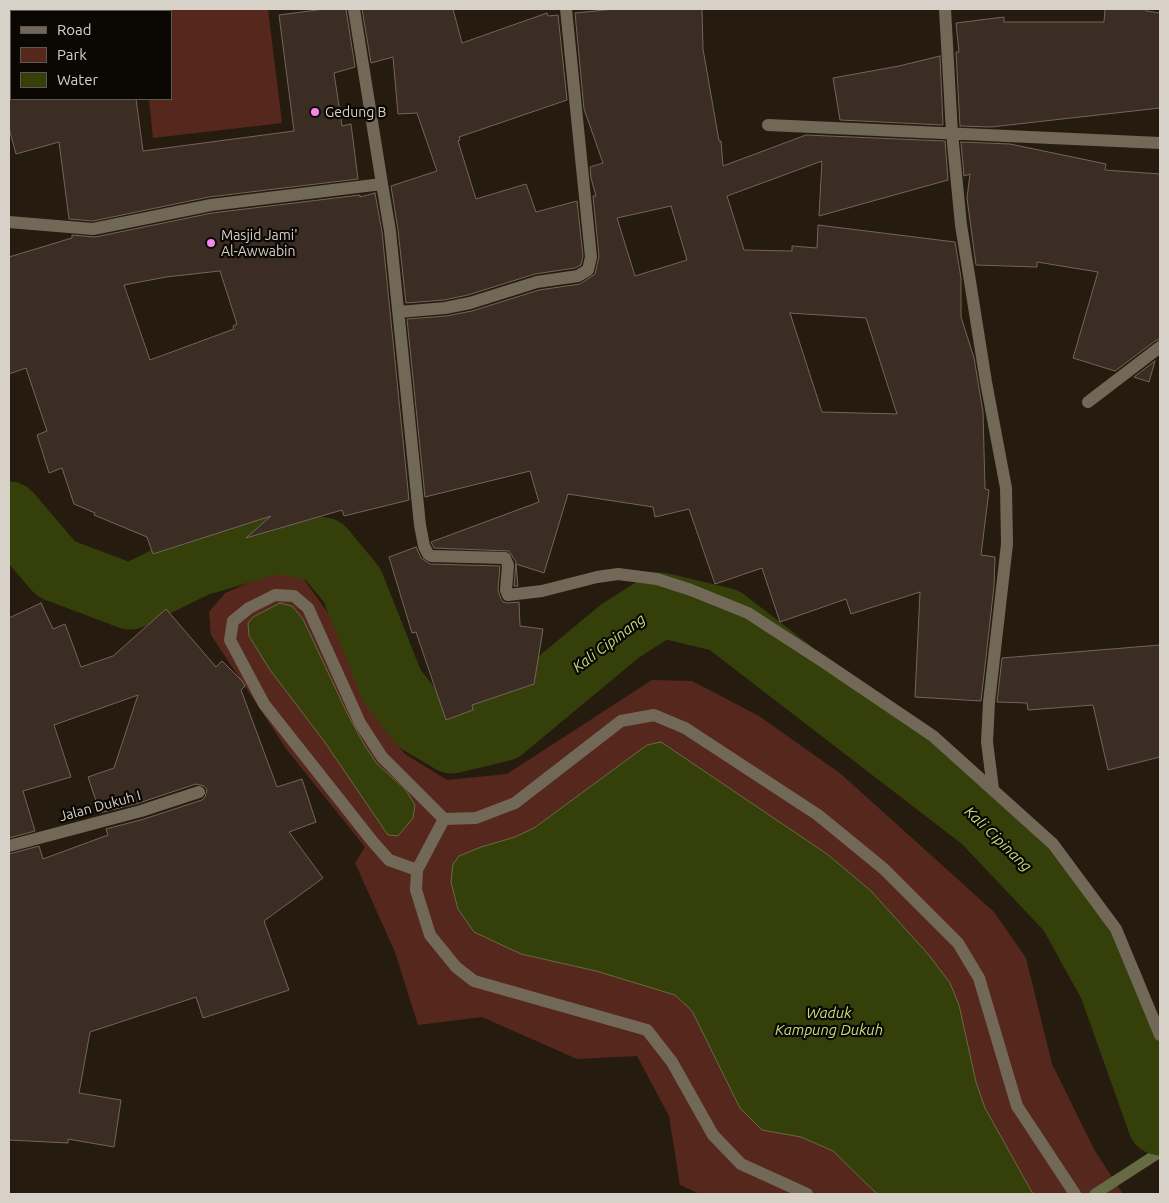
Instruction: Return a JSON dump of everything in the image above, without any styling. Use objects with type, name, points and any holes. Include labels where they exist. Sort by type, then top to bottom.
[{"type":"street","points":[[354,9],[390,231],[420,525],[424,546],[428,554],[431,556],[506,558],[508,564],[506,590],[508,596],[542,591],[597,577],[618,574],[657,579],[691,590],[748,613],[933,736],[1053,844],[1116,929],[1160,1035]]},
{"type":"street","points":[[399,312],[470,304],[537,282],[578,276],[588,270],[590,257],[566,9]]},
{"type":"street","points":[[945,9],[952,133],[961,225],[986,382],[1006,488],[1006,544],[989,702],[987,742],[993,789]]},
{"type":"street","points":[[768,125],[1160,143]]},
{"type":"street","points":[[9,222],[93,229],[211,205],[382,184]]},
{"type":"street","points":[[1088,402],[1160,347]]},
{"type":"street","points":[[417,870],[390,860],[367,834],[264,704],[230,640],[233,621],[248,608],[275,596],[294,596],[308,608],[365,732],[382,757],[444,819],[476,818],[516,803],[621,721],[654,715],[685,728],[818,815],[884,869],[958,944],[979,978],[1017,1106],[1072,1190]]},
{"type":"street","name":"Jalan Dukuh I","points":[[9,846],[141,811],[199,792]]},
{"type":"street","points":[[444,819],[417,870],[416,890],[430,935],[456,967],[474,981],[647,1030],[672,1062],[712,1135],[741,1164],[807,1194]]},
{"type":"green space","points":[[268,9],[282,123],[153,138],[149,100],[172,100],[172,10],[138,10]]},
{"type":"green space","points":[[268,574],[300,574],[351,645],[380,722],[405,754],[447,780],[507,774],[652,680],[692,681],[759,716],[841,774],[994,912],[1026,958],[1052,1064],[1095,1151],[1123,1194],[700,1194],[680,1185],[669,1116],[637,1056],[577,1059],[482,1017],[418,1025],[395,952],[355,863],[365,847],[287,750],[211,635],[209,612],[225,593]]},
{"type":"water","points":[[280,603],[292,606],[303,619],[348,715],[365,746],[377,764],[405,789],[415,805],[413,818],[398,836],[388,835],[324,741],[270,670],[249,636],[248,623],[253,617]]},
{"type":"water","name":"Waduk Kampung Dukuh","points":[[661,742],[827,854],[871,891],[928,954],[950,983],[959,1005],[976,1082],[985,1108],[1033,1194],[877,1194],[833,1151],[801,1137],[762,1130],[740,1108],[692,1011],[675,995],[596,971],[521,954],[474,932],[458,909],[451,882],[453,864],[459,856],[515,837],[534,828],[647,745]]},
{"type":"building","name":"Gedung B","points":[[325,9],[346,9],[355,67],[334,73],[342,126],[351,124],[358,179],[209,197],[93,221],[69,219],[59,142],[16,154],[9,128],[9,99],[136,100],[143,151],[294,131],[279,15]]},
{"type":"building","points":[[362,9],[453,9],[462,43],[547,13],[548,16],[558,15],[567,100],[459,137],[460,140],[458,141],[476,199],[526,184],[536,212],[577,201],[583,256],[581,265],[575,268],[535,274],[468,295],[444,300],[406,303],[391,186],[437,171],[417,113],[398,114],[393,57],[371,63]]},
{"type":"building","points":[[615,9],[702,9],[703,49],[719,141],[721,141],[723,166],[806,135],[945,141],[948,180],[819,216],[822,161],[727,196],[744,250],[792,251],[792,246],[817,248],[818,225],[955,242],[961,278],[961,317],[974,358],[983,412],[985,489],[989,490],[981,555],[995,557],[994,586],[981,701],[915,697],[920,592],[851,614],[846,599],[780,622],[762,568],[715,584],[689,509],[655,517],[653,507],[568,494],[544,573],[516,564],[518,586],[514,586],[516,562],[509,551],[434,548],[431,542],[539,502],[530,471],[425,497],[407,319],[446,316],[472,311],[539,290],[580,284],[595,274],[599,256],[593,196],[596,196],[590,167],[603,163],[584,109],[575,13]],"holes":[[[671,206],[687,260],[635,276],[617,218]],[[790,313],[866,318],[897,414],[822,412]]]},
{"type":"building","points":[[1105,9],[1146,9],[1146,11],[1160,13],[1160,108],[991,127],[960,126],[956,52],[959,52],[956,23],[1004,17],[1004,22],[1104,22]]},
{"type":"building","points":[[940,56],[943,125],[840,120],[833,78],[899,66]]},
{"type":"building","points":[[961,142],[1010,144],[1106,164],[1105,170],[1160,174],[1160,339],[1115,371],[1073,358],[1098,272],[1037,262],[1037,267],[976,265],[967,198],[970,174],[964,176]]},
{"type":"building","points":[[375,193],[382,232],[409,500],[344,516],[342,510],[246,538],[271,516],[153,554],[147,537],[94,515],[95,513],[74,504],[62,468],[49,473],[37,435],[47,431],[26,368],[9,374],[9,257],[72,238],[72,235],[95,237],[212,213],[360,195],[360,197]],"holes":[[[220,271],[237,324],[233,326],[234,329],[150,360],[124,285],[166,277]]]},
{"type":"building","points":[[1155,361],[1149,382],[1134,377]]},
{"type":"building","points":[[416,547],[421,558],[430,564],[500,566],[498,590],[503,602],[519,602],[520,626],[543,629],[534,684],[472,705],[473,710],[446,720],[416,632],[412,633],[389,557]]},
{"type":"building","points":[[41,603],[53,629],[65,624],[81,667],[113,656],[166,609],[216,667],[222,661],[243,682],[245,686],[241,690],[277,787],[302,779],[316,822],[289,832],[323,878],[264,921],[289,990],[203,1018],[196,997],[90,1032],[79,1093],[121,1100],[114,1147],[68,1139],[68,1143],[9,1140],[9,854],[39,846],[43,859],[108,835],[106,829],[202,800],[207,790],[204,786],[196,784],[139,803],[100,813],[88,777],[114,768],[138,695],[54,725],[71,777],[23,791],[35,831],[9,838],[9,618]]},
{"type":"building","points":[[1160,645],[1160,757],[1108,770],[1093,705],[1028,710],[1027,703],[997,702],[1002,658]]},
{"type":"waterway","name":"Kali Cipinang","points":[[9,514],[56,569],[130,597],[197,564],[275,541],[323,550],[352,585],[392,686],[420,722],[452,741],[502,729],[620,631],[661,605],[724,620],[984,820],[1070,911],[1111,985],[1160,1123]]},
{"type":"waterway","points":[[1095,1194],[1160,1152]]},
{"type":"place","name":"Gedung B","points":[[315,112]]},
{"type":"place","name":"Masjid Jami' Al-Awwabin","points":[[211,243]]}]
